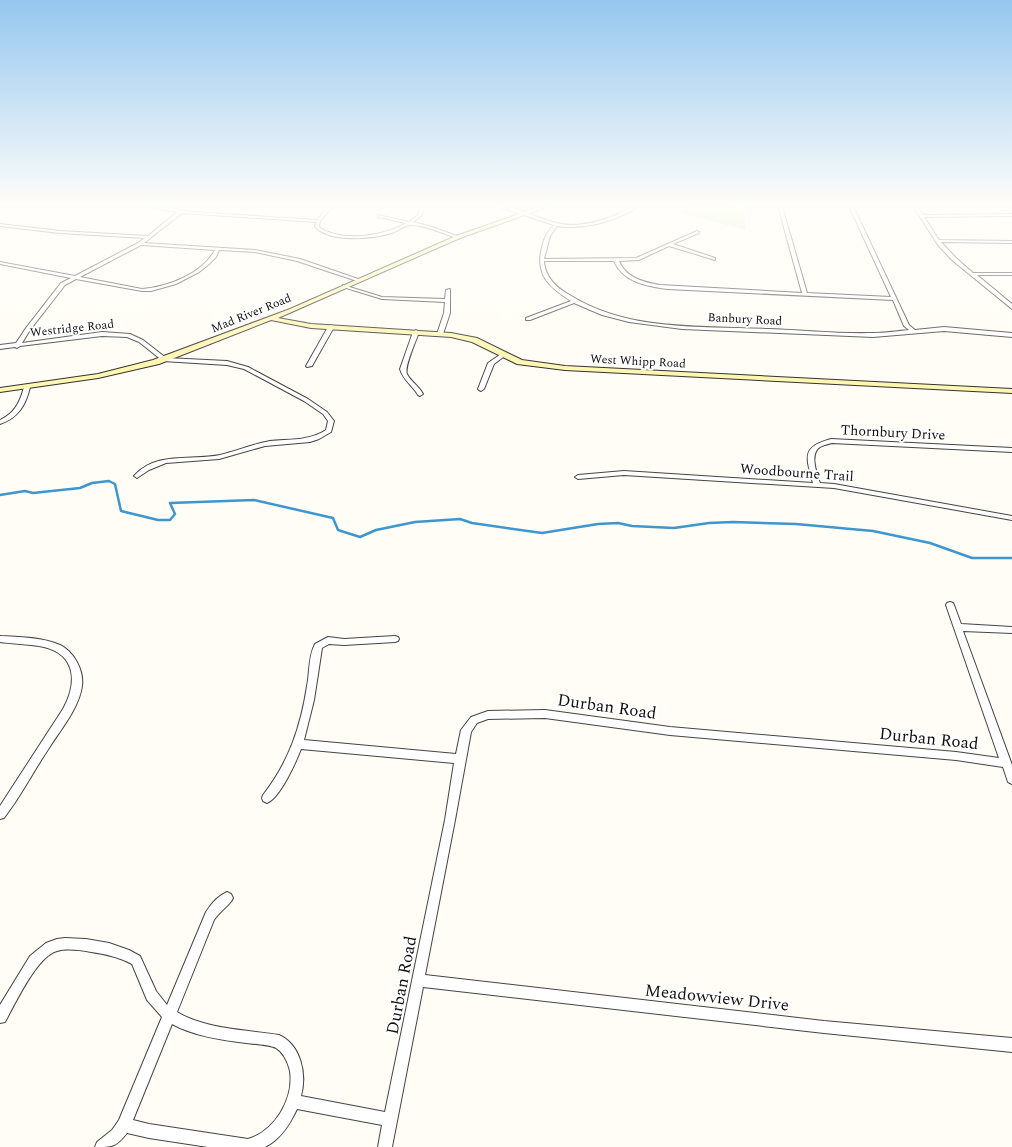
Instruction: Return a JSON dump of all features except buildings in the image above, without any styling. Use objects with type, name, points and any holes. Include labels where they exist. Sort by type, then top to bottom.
[{"type":"street","points":[[17,346],[63,284],[110,260]]},
{"type":"street","points":[[0,263],[142,290],[162,288],[175,283],[205,265],[210,260]]},
{"type":"street","points":[[296,260],[360,280]]},
{"type":"street","name":"Mad River Road","points":[[0,390],[116,372],[163,359],[270,318],[407,260]]},
{"type":"street","points":[[542,260],[622,260]]},
{"type":"street","name":"Banbury Road","points":[[542,260],[545,275],[552,284],[575,301],[619,317],[668,325],[863,335],[913,331],[954,330],[1012,335]]},
{"type":"street","points":[[616,260],[619,269],[630,278],[657,287],[677,290],[894,299]]},
{"type":"street","points":[[795,260],[805,295]]},
{"type":"street","points":[[876,260],[907,326],[913,331]]},
{"type":"street","points":[[955,260],[1012,307]]},
{"type":"street","points":[[971,274],[1012,274]]},
{"type":"street","points":[[345,286],[382,298],[448,301]]},
{"type":"street","points":[[440,334],[447,313],[448,290]]},
{"type":"street","points":[[528,319],[575,301]]},
{"type":"street","name":"West Whipp Road","points":[[270,318],[298,324],[440,334],[474,340],[503,355],[520,362],[534,365],[598,371],[1012,391]]},
{"type":"street","points":[[309,366],[331,327]]},
{"type":"street","points":[[416,332],[402,369],[404,375],[416,386],[420,394]]},
{"type":"street","name":"Westridge Road","points":[[0,347],[102,334],[123,334],[137,338],[163,359]]},
{"type":"street","points":[[481,389],[491,363],[503,355]]},
{"type":"street","name":"Mad River Road","points":[[137,476],[150,466],[163,461],[177,458],[217,457],[270,443],[323,435],[331,428],[329,418],[319,408],[246,368],[228,363],[163,359]]},
{"type":"street","points":[[0,422],[15,414],[21,407],[27,387]]},
{"type":"street","name":"Thornbury Drive","points":[[818,485],[811,462],[812,451],[817,446],[831,441],[1012,450]]},
{"type":"street","name":"Woodbourne Trail","points":[[578,477],[624,473],[818,485],[860,490],[1012,518]]},
{"type":"street","name":"Durban Road","points":[[385,1147],[450,820],[460,759],[466,730],[469,725],[479,717],[488,715],[544,714],[670,731],[962,757],[1006,763],[950,605]]},
{"type":"street","points":[[958,627],[1012,630]]},
{"type":"street","points":[[0,639],[38,642],[58,648],[71,660],[76,668],[77,687],[70,707],[10,801],[0,814]]},
{"type":"street","points":[[267,798],[284,776],[297,744],[307,711],[318,646],[328,640],[344,642],[395,639]]},
{"type":"street","points":[[297,744],[460,759]]},
{"type":"street","points":[[1006,763],[1012,779]]},
{"type":"street","points":[[102,1147],[117,1135],[124,1125],[210,916],[215,908],[227,898]]},
{"type":"street","points":[[0,1017],[34,960],[48,948],[65,944],[90,946],[130,956],[136,960],[155,1001],[182,1022],[200,1028],[255,1036],[279,1042],[287,1047],[292,1054],[296,1065],[297,1079],[294,1101],[286,1116],[268,1137],[258,1143],[248,1146],[149,1131],[124,1125]]},
{"type":"street","name":"Meadowview Drive","points":[[418,980],[824,1027],[1012,1046]]},
{"type":"street","points":[[294,1101],[390,1120]]},
{"type":"waterway","points":[[0,495],[25,491],[33,493],[80,488],[92,483],[109,481],[115,484],[121,511],[158,520],[170,520],[175,514],[170,503],[254,500],[333,518],[338,530],[360,537],[376,530],[415,522],[460,519],[472,523],[542,533],[598,524],[618,523],[632,526],[674,528],[709,523],[733,522],[796,524],[873,531],[930,543],[972,558],[1012,558]]}]
